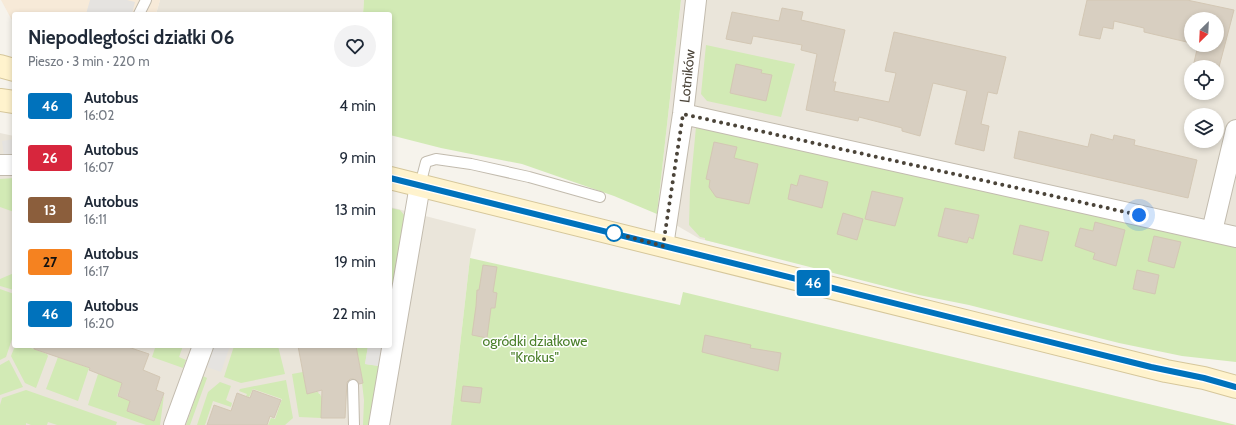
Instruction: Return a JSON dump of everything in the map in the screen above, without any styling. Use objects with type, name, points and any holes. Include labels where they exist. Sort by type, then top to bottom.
[{"type":"street","name":"Lotników","points":[[663,246],[683,114],[696,0]]},
{"type":"street","points":[[0,66],[12,69]]},
{"type":"street","points":[[0,100],[12,102]]},
{"type":"street","points":[[683,114],[1236,237]]},
{"type":"street","points":[[1212,231],[1236,130]]},
{"type":"street","points":[[0,165],[12,165]]},
{"type":"street","points":[[392,178],[1150,367],[1204,378],[1236,387]]},
{"type":"street","points":[[379,425],[420,185]]},
{"type":"street","points":[[174,425],[202,348]]},
{"type":"street","points":[[1204,378],[1236,377]]},
{"type":"lane","points":[[139,12],[146,0]]},
{"type":"lane","points":[[420,185],[426,162],[436,159],[471,164],[529,177],[600,197]]},
{"type":"lane","points":[[353,385],[354,425]]},
{"type":"shaded area","points":[[1,0],[160,0],[157,12],[12,12],[12,20]]},
{"type":"shaded area","points":[[90,0],[127,0],[135,2],[132,12],[87,12]]},
{"type":"shaded area","points":[[160,0],[364,0],[363,12],[157,12]]},
{"type":"shaded area","points":[[681,0],[1236,0],[1236,353],[700,239],[657,214]]},
{"type":"shaded area","points":[[0,133],[12,136],[12,348],[392,348],[392,208],[476,229],[470,258],[451,425],[0,425]]},
{"type":"shaded area","points":[[12,139],[12,156],[4,156],[2,141]]},
{"type":"shaded area","points":[[213,348],[229,348],[221,372],[207,367]]},
{"type":"shaded area","points":[[368,348],[383,348],[379,366],[365,364]]},
{"type":"green space","points":[[364,0],[681,0],[657,214],[614,196],[522,164],[441,148],[392,136],[392,12],[363,12]]},
{"type":"green space","points":[[706,45],[795,64],[781,117],[707,101],[701,94]]},
{"type":"green space","points":[[696,127],[1236,245],[1236,362],[1182,356],[1119,343],[969,305],[919,295],[705,240],[705,238],[700,237],[689,225],[690,190]]},
{"type":"green space","points":[[12,178],[12,211],[0,207],[0,179]]},
{"type":"green space","points":[[392,208],[400,210],[405,216],[392,292]]},
{"type":"green space","name":"ogródki działkowe \"Krokus\"","points":[[470,258],[680,305],[683,292],[1236,425],[451,425]]},
{"type":"green space","points":[[12,274],[12,289],[0,286],[0,279]]},
{"type":"green space","points":[[0,289],[12,293],[12,339],[6,357],[0,360]]},
{"type":"green space","points":[[14,348],[31,348],[47,354],[48,356],[36,388],[25,383],[11,356]]},
{"type":"green space","points":[[155,348],[182,348],[179,357],[186,360],[183,368],[152,357]]},
{"type":"green space","points":[[233,348],[278,348],[285,374],[241,383],[224,377]]},
{"type":"green space","points":[[356,348],[368,348],[365,364],[379,366],[370,425],[363,425],[363,383]]},
{"type":"green space","points":[[58,357],[89,368],[78,401],[46,389]]},
{"type":"green space","points":[[9,360],[23,387],[0,395],[0,365]]},
{"type":"green space","points":[[99,371],[123,380],[117,396],[130,401],[127,411],[154,421],[164,395],[160,425],[146,425],[88,405]]},
{"type":"green space","points":[[303,372],[307,393],[318,392],[322,399],[321,418],[299,417],[292,374]]},
{"type":"green space","points":[[203,376],[207,378],[190,425],[186,425]]},
{"type":"green space","points":[[286,380],[293,418],[285,425],[268,425],[271,418],[275,419],[282,399],[253,389],[249,397],[246,396],[247,394],[239,391],[240,389]]},
{"type":"green space","points":[[220,382],[231,386],[226,400],[232,403],[231,407],[213,401],[205,425],[197,425],[208,392]]},
{"type":"green space","points":[[26,390],[117,422],[116,425],[57,425],[48,422],[47,425],[31,425],[26,423],[26,425],[0,425],[0,405],[2,398]]},
{"type":"building","points":[[1087,0],[1187,0],[1234,10],[1224,48],[1224,12],[1184,12],[1184,41],[1144,32],[1144,28],[1114,21],[1113,29],[1103,27],[1100,39],[1079,35]]},
{"type":"building","points":[[782,8],[803,12],[801,20],[845,30],[833,82],[836,82],[834,91],[889,102],[896,73],[885,71],[894,32],[1006,57],[997,94],[988,92],[981,124],[989,126],[984,151],[955,144],[967,91],[933,83],[920,136],[902,131],[902,128],[859,117],[858,121],[806,110],[817,54],[801,50],[802,45],[753,36],[751,44],[726,39],[732,12],[779,21]]},
{"type":"building","points":[[1196,52],[1223,52],[1221,60],[1195,60]]},
{"type":"building","points":[[736,64],[762,70],[761,73],[772,75],[766,101],[730,93]]},
{"type":"building","points":[[1019,131],[1088,147],[1091,134],[1113,140],[1114,135],[1135,140],[1134,145],[1197,160],[1188,198],[1014,158]]},
{"type":"building","points":[[714,142],[737,147],[734,158],[758,164],[749,204],[716,197],[709,187],[710,180],[706,179]]},
{"type":"building","points":[[800,175],[828,182],[822,208],[788,199],[791,184],[797,186]]},
{"type":"building","points":[[872,191],[903,198],[895,226],[865,219]]},
{"type":"building","points":[[945,208],[979,215],[973,239],[969,237],[967,243],[938,236]]},
{"type":"building","points":[[843,213],[863,219],[857,240],[837,234]]},
{"type":"building","points":[[1095,222],[1125,230],[1116,266],[1093,259],[1095,253],[1075,246],[1080,228],[1093,231]]},
{"type":"building","points":[[1020,225],[1049,232],[1042,261],[1013,254]]},
{"type":"building","points":[[1154,236],[1181,242],[1174,268],[1148,261]]},
{"type":"building","points":[[483,265],[497,267],[493,292],[497,293],[495,308],[491,308],[487,338],[472,335],[477,290],[479,290]]},
{"type":"building","points":[[1137,270],[1159,275],[1155,294],[1133,289]]},
{"type":"building","points":[[705,335],[751,345],[750,348],[781,353],[778,371],[702,352]]},
{"type":"building","points":[[131,348],[149,354],[143,370],[160,377],[156,390],[164,393],[154,421],[127,411],[130,401],[118,396],[122,383],[89,370],[90,368],[34,349]]},
{"type":"building","points":[[298,348],[356,348],[363,383],[359,384],[353,379],[350,379],[347,382],[345,418],[321,418],[322,390],[307,394]]},
{"type":"building","points":[[463,386],[482,388],[480,403],[461,401]]},
{"type":"building","points":[[253,390],[281,400],[274,418],[270,416],[267,425],[207,425],[214,405],[231,411],[237,393],[250,398]]},
{"type":"bus line","name":"46","points":[[392,178],[619,234],[894,304],[1236,387]]},
{"type":"route","points":[[614,233],[663,246],[667,228],[683,114],[1139,215]]}]
